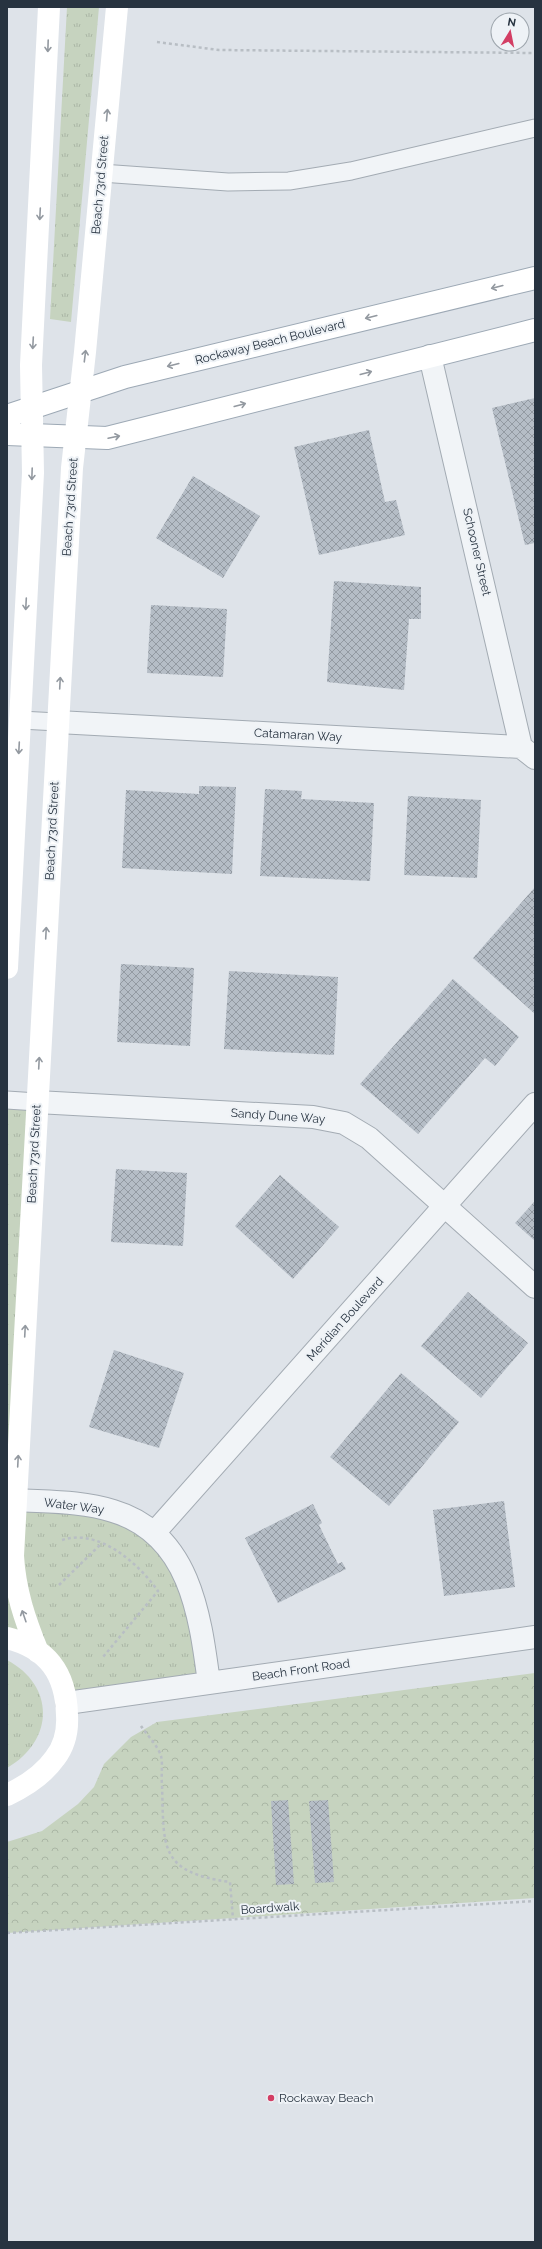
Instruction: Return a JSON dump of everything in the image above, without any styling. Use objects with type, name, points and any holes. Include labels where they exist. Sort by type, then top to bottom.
[{"type":"street","points":[[7,968],[33,473],[32,365],[49,7]]},
{"type":"street","name":"Beach 73rd Street","points":[[38,1652],[22,1610],[14,1575],[16,1500],[75,436],[117,7]]},
{"type":"street","name":"Rockaway Beach Boulevard","points":[[7,416],[125,377],[535,278]]},
{"type":"street","points":[[7,434],[107,438],[535,330]]},
{"type":"street","name":"Schooner Street","points":[[430,356],[528,753]]},
{"type":"street","name":"Catamaran Way","points":[[58,722],[528,753]]},
{"type":"street","name":"Sandy Dune Way","points":[[37,1102],[330,1120],[344,1123],[369,1138],[535,1287]]},
{"type":"street","name":"Meridian Boulevard","points":[[154,1533],[535,1104]]},
{"type":"street","name":"Water Way","points":[[16,1500],[82,1505],[112,1510],[140,1522],[154,1533],[174,1556],[190,1585],[200,1617],[209,1683]]},
{"type":"street","name":"Beach Front Road","points":[[67,1703],[535,1637]]},
{"type":"street","points":[[7,1638],[25,1644],[38,1652],[55,1667],[62,1679],[67,1703],[67,1732],[56,1758],[33,1781],[7,1795]]},
{"type":"lane","points":[[101,173],[199,181],[289,181],[351,172],[535,128]]},
{"type":"lane","points":[[20,720],[58,722]]},
{"type":"lane","name":"Sandy Dune Way","points":[[7,1100],[37,1102]]},
{"type":"path","points":[[157,42],[219,50],[535,54]]},
{"type":"path","points":[[62,1540],[79,1536],[102,1543],[138,1566],[158,1591],[103,1657]]},
{"type":"path","points":[[59,1585],[102,1543]]},
{"type":"path","points":[[141,1726],[161,1756],[164,1840],[175,1863],[189,1873],[206,1878],[230,1882],[233,1919]]},
{"type":"path","name":"Boardwalk","points":[[7,1933],[535,1900]]},
{"type":"green space","points":[[67,7],[99,7],[71,322],[50,319]]},
{"type":"green space","points":[[7,1100],[37,1102],[16,1500],[82,1505],[164,1545],[209,1683],[67,1703],[62,1679],[7,1638]]},
{"type":"green space","points":[[7,1660],[23,1671],[34,1684],[41,1698],[43,1714],[41,1729],[34,1743],[23,1757],[7,1768]]},
{"type":"green space","points":[[535,1673],[535,1898],[7,1933],[7,1842],[42,1831],[78,1804],[94,1787],[104,1764],[131,1737],[157,1722]]},
{"type":"building","points":[[535,398],[535,543],[525,545],[492,408]]},
{"type":"building","points":[[369,430],[385,502],[396,500],[405,535],[319,555],[294,447]]},
{"type":"building","points":[[193,476],[260,516],[223,578],[156,538]]},
{"type":"building","points":[[334,581],[421,587],[421,619],[409,619],[404,690],[327,682]]},
{"type":"building","points":[[151,605],[227,609],[223,677],[147,673]]},
{"type":"building","points":[[199,786],[236,787],[232,874],[122,868],[126,790],[199,794]]},
{"type":"building","points":[[265,789],[302,791],[301,799],[374,803],[370,881],[260,876]]},
{"type":"building","points":[[408,796],[481,800],[477,878],[404,875]]},
{"type":"building","points":[[535,887],[535,1014],[473,958]]},
{"type":"building","points":[[121,964],[194,968],[190,1046],[117,1042]]},
{"type":"building","points":[[229,971],[338,977],[334,1055],[224,1049]]},
{"type":"building","points":[[453,979],[519,1037],[495,1066],[485,1058],[418,1134],[360,1084]]},
{"type":"building","points":[[116,1169],[187,1173],[183,1246],[111,1242]]},
{"type":"building","points":[[280,1175],[339,1227],[293,1279],[235,1226]]},
{"type":"building","points":[[535,1201],[535,1241],[515,1223]]},
{"type":"building","points":[[468,1292],[528,1343],[481,1398],[421,1346]]},
{"type":"building","points":[[114,1350],[184,1373],[159,1448],[89,1427]]},
{"type":"building","points":[[401,1373],[459,1422],[389,1506],[330,1457]]},
{"type":"building","points":[[504,1501],[515,1587],[444,1596],[433,1510]]},
{"type":"building","points":[[313,1504],[322,1523],[319,1525],[338,1564],[342,1562],[346,1569],[278,1603],[245,1538]]},
{"type":"building","points":[[288,1800],[294,1884],[276,1885],[271,1801]]},
{"type":"building","points":[[328,1800],[334,1882],[315,1883],[309,1801]]},
{"type":"place","name":"Rockaway Beach","points":[[271,2098]]}]
